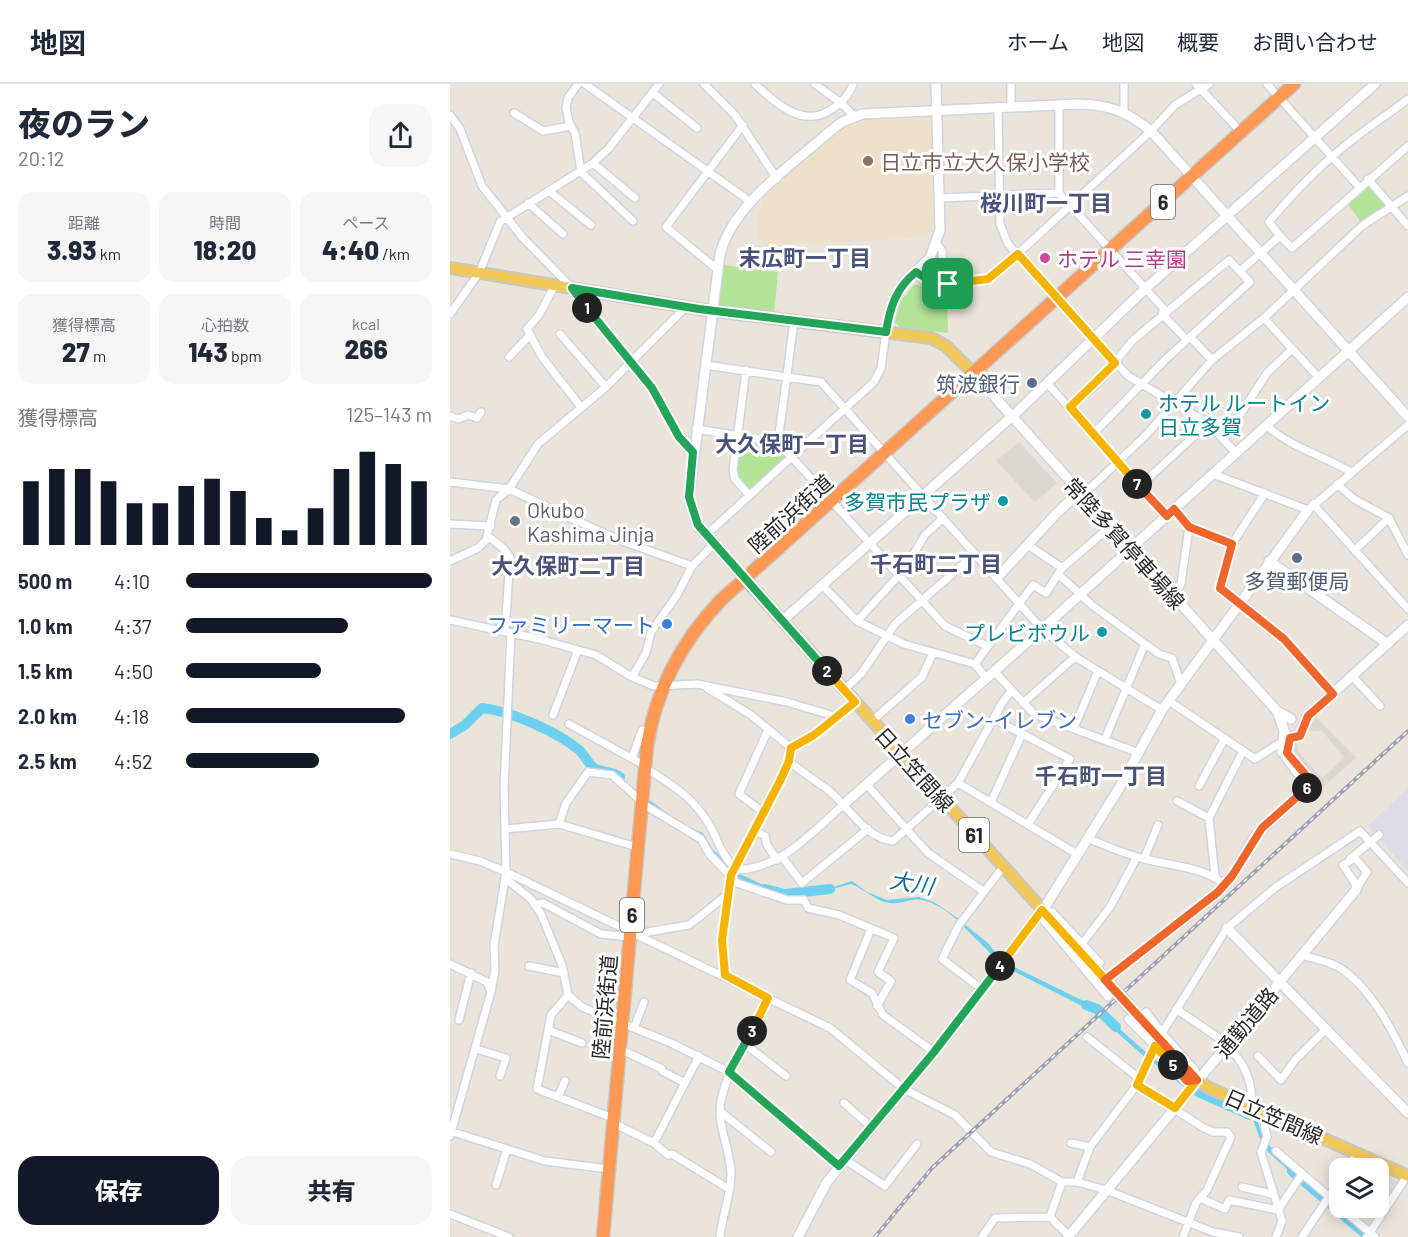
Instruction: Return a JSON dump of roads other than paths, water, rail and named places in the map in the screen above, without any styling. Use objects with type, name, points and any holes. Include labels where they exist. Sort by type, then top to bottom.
[{"type":"highway","name":"陸前浜街道","points":[[603,1237],[622,1023],[634,935],[637,847],[649,731],[662,687],[692,634],[745,579],[1294,84]]},
{"type":"main road","points":[[450,268],[683,306],[939,341],[953,351],[974,374]]},
{"type":"main road","name":"日立笠間線","points":[[745,579],[940,798],[1197,1080],[1408,1176]]},
{"type":"street","points":[[578,84],[568,98],[566,107],[575,133],[581,172],[633,221]]},
{"type":"street","points":[[585,84],[705,172],[751,202]]},
{"type":"street","points":[[451,309],[479,273],[500,222],[593,163],[634,118],[658,84]]},
{"type":"street","points":[[704,84],[717,95],[743,125],[777,179]]},
{"type":"street","points":[[755,84],[790,111],[808,118],[822,116],[841,103],[853,84]]},
{"type":"street","points":[[815,84],[841,103],[854,116]]},
{"type":"street","points":[[705,536],[845,409],[878,376],[886,332],[896,296],[905,281],[930,258],[937,244],[941,224],[936,84]]},
{"type":"street","points":[[1011,84],[1011,107]]},
{"type":"street","points":[[1124,84],[1124,112]]},
{"type":"street","points":[[916,272],[924,280],[944,284],[988,279],[1151,131],[1175,105],[1198,87],[1209,84]]},
{"type":"street","points":[[1268,84],[1359,187]]},
{"type":"street","points":[[782,621],[1011,417],[1095,340],[1146,288],[1375,84]]},
{"type":"street","points":[[1198,87],[1240,132]]},
{"type":"street","points":[[653,93],[697,128]]},
{"type":"street","points":[[1408,99],[1385,118],[1354,138],[1316,171],[1269,222],[1292,248],[1408,146]]},
{"type":"street","points":[[1059,105],[1059,193],[1164,309],[1162,314]]},
{"type":"street","points":[[745,579],[705,536],[693,516],[689,497],[718,270],[733,222],[751,202],[835,128],[854,116],[872,112],[1059,105],[1102,105],[1124,112],[1151,131],[1408,417]]},
{"type":"street","points":[[998,107],[1001,231],[1018,254],[1115,363],[1142,385],[1208,423],[1236,453]]},
{"type":"street","points":[[514,113],[543,131],[571,126]]},
{"type":"street","points":[[450,115],[460,129],[482,186],[506,219],[572,288],[652,388],[679,437],[693,452]]},
{"type":"street","points":[[718,270],[666,227],[705,172],[743,125]]},
{"type":"street","points":[[593,163],[635,198]]},
{"type":"street","points":[[1368,179],[1408,226]]},
{"type":"street","points":[[549,191],[591,225]]},
{"type":"street","points":[[940,198],[1059,193]]},
{"type":"street","points":[[997,578],[1081,494],[1119,462],[1212,360],[1264,318],[1363,225],[1408,196]]},
{"type":"street","points":[[528,203],[563,234]]},
{"type":"street","points":[[1240,271],[1280,236]]},
{"type":"street","points":[[937,244],[942,251],[944,284]]},
{"type":"street","points":[[1070,407],[1115,363],[1132,341],[1229,260],[1250,282],[1188,338],[1093,434]]},
{"type":"street","points":[[555,285],[539,315],[527,329],[557,378],[581,407]]},
{"type":"street","points":[[559,824],[566,803],[588,772],[612,775],[641,802],[701,839],[710,855],[733,871],[759,868],[779,859],[867,785],[1042,629],[1408,297]]},
{"type":"street","points":[[450,561],[478,548],[488,536],[496,500],[509,489],[538,444],[606,387],[682,311],[683,306]]},
{"type":"street","points":[[1162,314],[1212,360]]},
{"type":"street","points":[[1264,318],[1319,378]]},
{"type":"street","points":[[778,442],[794,321]]},
{"type":"street","points":[[560,334],[606,387]]},
{"type":"street","points":[[509,357],[530,336]]},
{"type":"street","points":[[1221,436],[1236,421],[1267,373],[1292,349]]},
{"type":"street","points":[[705,365],[820,382],[1042,629],[1075,657],[1162,710]]},
{"type":"street","points":[[746,370],[733,470],[735,479],[749,495]]},
{"type":"street","name":"常陸多賀停車場線","points":[[974,374],[1277,711]]},
{"type":"street","points":[[1047,383],[1139,487],[1189,527],[1232,544]]},
{"type":"street","points":[[450,416],[458,419],[468,416],[477,418],[481,412]]},
{"type":"street","points":[[1139,487],[1208,423]]},
{"type":"street","points":[[798,1237],[816,1201],[842,1162],[934,1052],[1042,910],[1139,753],[1162,710],[1269,561],[1310,507],[1408,425]]},
{"type":"street","points":[[1267,426],[1280,438],[1324,456],[1351,472]]},
{"type":"street","points":[[696,429],[778,442],[945,626],[987,646]]},
{"type":"street","points":[[1213,474],[1310,507],[1355,550],[1408,609]]},
{"type":"street","points":[[450,482],[509,489],[614,538],[692,566]]},
{"type":"street","points":[[1337,484],[1354,499],[1389,518],[1408,555]]},
{"type":"street","points":[[1265,493],[1232,544],[1220,588],[1284,639],[1333,694]]},
{"type":"street","points":[[482,526],[492,517]]},
{"type":"street","points":[[857,621],[909,563],[925,535],[943,518]]},
{"type":"street","points":[[1355,550],[1389,518]]},
{"type":"street","points":[[450,524],[491,526]]},
{"type":"street","points":[[975,664],[1033,585],[1046,593],[1060,571],[1110,526]]},
{"type":"street","points":[[1173,596],[1181,584],[1189,527]]},
{"type":"street","points":[[488,536],[510,557],[506,879],[534,903],[542,914],[564,973],[568,995],[582,1006],[699,1056],[729,1072],[842,1162],[885,1186],[917,1144]]},
{"type":"street","points":[[632,677],[646,653],[651,632],[677,595],[692,566],[713,545]]},
{"type":"street","points":[[1028,545],[1060,571],[1093,606],[1159,654],[1172,658],[1181,684]]},
{"type":"street","points":[[844,690],[861,674],[885,636],[975,554]]},
{"type":"street","points":[[1269,561],[1388,644]]},
{"type":"street","points":[[823,586],[857,621],[885,636],[933,653],[975,664],[986,678]]},
{"type":"street","points":[[450,620],[508,632],[596,655],[632,677],[662,687],[673,684],[701,685],[788,702],[837,717]]},
{"type":"street","points":[[1285,733],[1300,736],[1308,716],[1408,626]]},
{"type":"street","points":[[1105,739],[1145,644]]},
{"type":"street","points":[[554,715],[578,650]]},
{"type":"street","points":[[872,721],[922,677],[933,653]]},
{"type":"street","points":[[1023,703],[1075,657]]},
{"type":"street","points":[[994,671],[1034,714],[1139,753]]},
{"type":"street","points":[[1074,728],[1098,671]]},
{"type":"street","points":[[1352,676],[1380,706]]},
{"type":"street","points":[[701,685],[750,715],[791,748]]},
{"type":"street","points":[[789,761],[812,781],[828,790],[868,829],[893,841],[958,783],[1011,691]]},
{"type":"street","points":[[1169,701],[1243,751],[1258,758],[1280,743],[1285,733],[1277,711]]},
{"type":"street","points":[[791,748],[814,735],[855,702]]},
{"type":"street","points":[[1277,711],[1301,722],[1303,730]]},
{"type":"street","points":[[1105,980],[1225,885],[1255,836],[1311,782],[1287,753],[1285,733],[1285,722],[1308,716]]},
{"type":"street","points":[[994,719],[1070,759],[1028,824]]},
{"type":"street","points":[[568,724],[632,758],[681,790],[703,814],[737,883],[788,900],[804,900],[808,908],[840,915],[894,938],[878,972],[891,981],[877,1006]]},
{"type":"street","points":[[632,758],[642,730],[649,731]]},
{"type":"street","points":[[763,812],[738,794],[768,730]]},
{"type":"street","points":[[991,802],[1022,734]]},
{"type":"street","points":[[1198,786],[1225,738]]},
{"type":"street","points":[[1280,743],[1284,759],[1304,783],[1302,792]]},
{"type":"street","points":[[725,975],[722,940],[727,895],[733,871],[789,761],[791,748]]},
{"type":"street","points":[[1215,876],[1209,818],[1243,751]]},
{"type":"street","points":[[958,783],[1077,854]]},
{"type":"street","points":[[867,785],[928,853],[982,891]]},
{"type":"street","points":[[1177,801],[1209,818]]},
{"type":"street","points":[[505,829],[559,824],[637,847]]},
{"type":"street","points":[[1081,945],[1110,907],[1158,825]]},
{"type":"street","points":[[754,830],[765,836],[767,845],[802,884],[868,829]]},
{"type":"street","points":[[1162,1034],[1227,928],[1276,887],[1360,831],[1408,883]]},
{"type":"street","points":[[1356,890],[1355,883],[1344,870],[1343,865],[1379,835]]},
{"type":"street","points":[[1087,838],[1140,858],[1179,868],[1203,870],[1215,876],[1225,885]]},
{"type":"street","points":[[450,855],[480,861],[506,872],[634,935],[725,975],[830,1028],[904,1089],[955,1114],[991,1152],[1030,1164],[1062,1182],[1077,1182],[1106,1190],[1213,1232],[1239,1237]]},
{"type":"street","points":[[1350,859],[1355,858],[1367,872],[1356,890]]},
{"type":"street","points":[[983,990],[942,959],[949,941],[982,891],[1003,867]]},
{"type":"street","points":[[506,872],[494,945],[495,970],[476,1049],[450,1133],[545,1161],[609,1169]]},
{"type":"street","name":"通勤道路","points":[[1069,1237],[1356,890]]},
{"type":"street","points":[[534,903],[543,903],[602,934],[634,935],[689,925],[727,895]]},
{"type":"street","points":[[1042,910],[1052,912],[1100,963]]},
{"type":"street","points":[[1042,910],[1045,922],[1108,998]]},
{"type":"street","points":[[1227,928],[1408,1113]]},
{"type":"street","points":[[871,929],[850,980],[872,993],[883,1015],[934,1052]]},
{"type":"street","points":[[1300,955],[1331,964],[1352,978],[1380,1014],[1406,1054],[1408,1063]]},
{"type":"street","points":[[450,964],[487,982],[490,992]]},
{"type":"street","points":[[529,966],[564,973]]},
{"type":"street","points":[[459,1020],[471,973]]},
{"type":"street","points":[[568,995],[553,1011],[537,1089],[613,1121],[729,1189]]},
{"type":"street","points":[[720,1237],[731,1164],[720,1103],[728,1083],[729,1072],[768,998]]},
{"type":"street","points":[[634,1028],[644,1002]]},
{"type":"street","points":[[1176,1009],[1227,1046],[1241,1061],[1248,1074],[1256,1108],[1267,1137],[1261,1152],[1282,1221],[1276,1237]]},
{"type":"street","points":[[1128,1019],[1187,1081],[1197,1080],[1196,1070],[1162,1034],[1146,1012]]},
{"type":"street","points":[[1258,1056],[1281,1080],[1295,1060],[1326,1029]]},
{"type":"street","points":[[548,1030],[582,1043]]},
{"type":"street","points":[[1086,1037],[1138,1082],[1175,1108],[1204,1128],[1213,1132],[1227,1132],[1231,1137],[1202,1198],[1196,1203],[1183,1237]]},
{"type":"street","points":[[745,1044],[786,1076]]},
{"type":"street","points":[[1077,1182],[1090,1147],[1138,1082],[1155,1046]]},
{"type":"street","points":[[620,1048],[663,1069],[662,1071],[685,1083]]},
{"type":"street","points":[[476,1049],[506,1058],[500,1076]]},
{"type":"street","points":[[654,1143],[699,1056]]},
{"type":"street","points":[[558,1098],[565,1081]]},
{"type":"street","points":[[844,1103],[871,1127]]},
{"type":"street","points":[[721,1112],[771,1152]]},
{"type":"street","points":[[1071,1143],[1090,1147]]},
{"type":"street","points":[[496,1185],[507,1149]]},
{"type":"street","points":[[1276,1151],[1327,1199]]},
{"type":"street","points":[[1355,1158],[1358,1154]]},
{"type":"street","points":[[1278,1210],[1300,1176]]},
{"type":"street","points":[[1352,1218],[1370,1235],[1408,1176]]},
{"type":"street","points":[[1050,1216],[1062,1182]]},
{"type":"street","points":[[1242,1187],[1272,1194]]},
{"type":"street","points":[[1302,1237],[1329,1196]]},
{"type":"street","points":[[1202,1198],[1225,1209],[1229,1200],[1278,1210]]},
{"type":"street","points":[[450,1214],[509,1237]]},
{"type":"street","points":[[982,1237],[995,1218],[1050,1216],[1069,1237]]},
{"type":"water","points":[[648,799],[682,824],[703,833],[713,850],[732,866],[731,871],[714,855],[705,837],[703,837],[648,804]]},
{"type":"water","points":[[740,874],[784,895],[793,896],[812,894],[852,881],[867,892],[887,900],[919,897],[934,902],[960,920],[959,922],[944,909],[925,901],[885,902],[851,884],[803,897],[789,897],[747,884],[736,876]]},
{"type":"water","points":[[963,923],[988,943],[1000,958],[998,961],[962,925]]},
{"type":"water","points":[[1006,963],[1100,1009],[1096,1013],[1003,966]]},
{"type":"water","points":[[1106,1017],[1148,1054],[1146,1058],[1103,1020]]},
{"type":"water","points":[[1152,1057],[1184,1083],[1184,1087],[1150,1060]]},
{"type":"water","points":[[1199,1091],[1234,1106],[1233,1110],[1197,1094]]},
{"type":"water","points":[[1237,1107],[1256,1116],[1264,1139],[1262,1144],[1253,1120],[1236,1111]]},
{"type":"water","points":[[1268,1144],[1299,1174],[1297,1178],[1268,1152],[1265,1148]]},
{"type":"waterway","name":"大川","points":[[450,734],[465,725],[482,708],[506,713],[570,743],[594,768],[620,777]]},
{"type":"waterway","name":"大川","points":[[765,889],[785,894],[830,889]]},
{"type":"waterway","name":"大川","points":[[1086,1005],[1097,1009],[1116,1027]]},
{"type":"waterway","name":"大川","points":[[1198,1092],[1250,1115]]},
{"type":"waterway","name":"大川","points":[[1292,1171],[1369,1237]]},
{"type":"railway","points":[[875,1237],[932,1168],[1408,731]]},
{"type":"place","name":"日立市立大久保小学校","points":[[868,161]]},
{"type":"place","name":"ホテル 三幸園","points":[[1045,258]]},
{"type":"place","name":"筑波銀行","points":[[1032,383]]},
{"type":"place","name":"ホテル ルートイン 日立多賀","points":[[1146,414]]},
{"type":"place","name":"多賀市民プラザ","points":[[1003,501]]},
{"type":"place","name":"Okubo Kashima Jinja","points":[[515,521]]},
{"type":"place","name":"多賀郵便局","points":[[1297,558]]},
{"type":"place","name":"ファミリーマート","points":[[667,624]]},
{"type":"place","name":"プレビボウル","points":[[1102,632]]},
{"type":"place","name":"セブン-イレブン","points":[[910,719]]},
{"type":"district","name":"桜川町一丁目","points":[[1046,202]]},
{"type":"district","name":"末広町一丁目","points":[[805,257]]},
{"type":"district","name":"大久保町一丁目","points":[[792,443]]},
{"type":"district","name":"千石町二丁目","points":[[936,563]]},
{"type":"district","name":"大久保町二丁目","points":[[568,565]]},
{"type":"district","name":"千石町一丁目","points":[[1101,775]]}]
